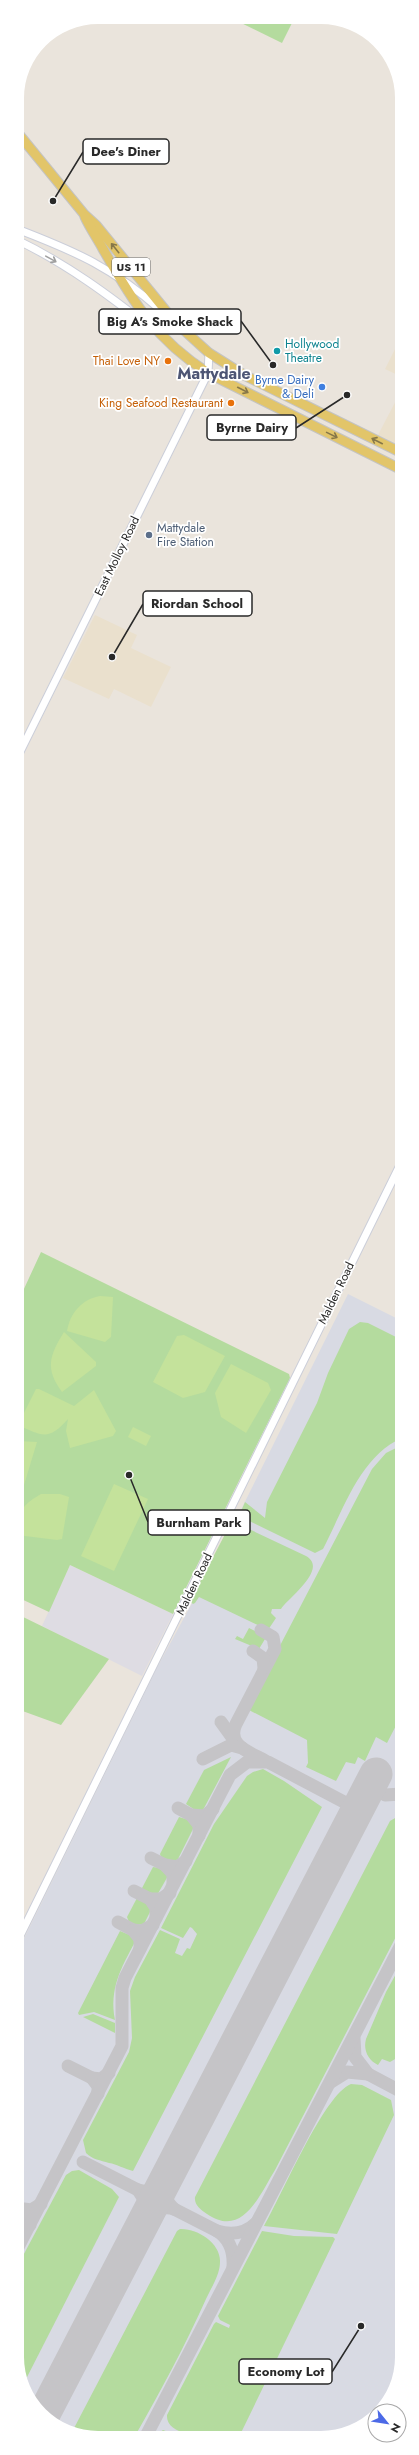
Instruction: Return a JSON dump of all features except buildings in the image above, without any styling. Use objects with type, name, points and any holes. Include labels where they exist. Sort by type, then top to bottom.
[{"type":"main road","name":"US 11","points":[[24,141],[84,214],[96,225],[175,322],[209,352],[244,375],[395,450]]},
{"type":"main road","name":"US 11","points":[[84,214],[116,274],[137,308],[165,339],[186,358],[208,373],[395,466]]},
{"type":"street","points":[[24,232],[84,256],[116,274],[137,289],[175,322]]},
{"type":"street","points":[[24,244],[81,276],[116,299],[165,339]]},
{"type":"street","name":"East Molloy Road","points":[[24,744],[208,373],[209,352]]},
{"type":"street","name":"Malden Road","points":[[24,1928],[395,1175]]},
{"type":"shaded area","points":[[395,349],[395,374],[385,369]]},
{"type":"shaded area","points":[[395,402],[395,444],[378,435]]},
{"type":"shaded area","points":[[95,615],[137,635],[131,648],[171,667],[151,707],[114,689],[109,699],[63,678]]},
{"type":"shaded area","points":[[348,1294],[395,1318],[395,2362],[391,2381],[379,2403],[367,2403],[367,2415],[354,2423],[340,2428],[326,2431],[84,2430],[61,2421],[42,2406],[32,2390],[25,2371],[24,1939],[158,1666],[226,1540]]},
{"type":"shaded area","points":[[70,1565],[173,1614],[142,1676],[42,1626]]},
{"type":"green space","points":[[243,24],[292,24],[282,43]]},
{"type":"green space","points":[[41,1252],[289,1374],[290,1378],[173,1614],[70,1565],[49,1612],[24,1600],[24,1289]]},
{"type":"green space","points":[[100,1296],[113,1297],[111,1337],[105,1342],[67,1331],[71,1318],[78,1308],[88,1300]]},
{"type":"green space","points":[[360,1322],[368,1323],[395,1336],[395,1442],[387,1446],[364,1471],[354,1486],[323,1549],[315,1553],[239,1516],[245,1502],[265,1518],[267,1502],[317,1403],[328,1373],[349,1329]]},
{"type":"green space","points":[[64,1332],[96,1362],[96,1366],[62,1392],[53,1376],[51,1362],[55,1348]]},
{"type":"green space","points":[[184,1335],[225,1356],[205,1392],[183,1398],[153,1382],[177,1336]]},
{"type":"green space","points":[[231,1364],[268,1383],[271,1390],[246,1433],[221,1417],[215,1393]]},
{"type":"green space","points":[[36,1389],[39,1389],[74,1406],[94,1390],[116,1431],[113,1436],[70,1448],[66,1431],[68,1419],[56,1431],[39,1434],[24,1428],[24,1413]]},
{"type":"green space","points":[[133,1427],[151,1436],[146,1446],[128,1437]]},
{"type":"green space","points":[[24,1441],[37,1442],[24,1485]]},
{"type":"green space","points":[[395,1448],[395,1728],[387,1743],[376,1737],[365,1761],[358,1757],[355,1764],[346,1762],[336,1781],[306,1767],[308,1763],[307,1740],[247,1709],[372,1469],[386,1453]]},
{"type":"green space","points":[[114,1484],[148,1499],[114,1571],[81,1556]]},
{"type":"green space","points":[[41,1494],[60,1494],[69,1497],[62,1539],[57,1540],[24,1536],[24,1507]]},
{"type":"green space","points":[[232,1521],[306,1556],[312,1562],[313,1568],[305,1583],[281,1609],[272,1609],[271,1613],[276,1618],[268,1630],[199,1597],[193,1604],[190,1601]]},
{"type":"green space","points":[[24,1617],[109,1659],[61,1725],[24,1712]]},
{"type":"green space","points":[[249,1628],[265,1636],[265,1639],[259,1649],[235,1639],[237,1636],[243,1639]]},
{"type":"green space","points":[[231,1757],[203,1810],[198,1812],[186,1804],[204,1770]]},
{"type":"green space","points":[[263,1769],[284,1781],[322,1807],[133,2171],[94,2158],[86,2153],[83,2140],[129,2052],[132,2038],[130,1991],[135,1977],[160,1930],[180,1939],[175,1953],[182,1956],[187,1948],[190,1949],[197,1934],[192,1928],[190,1927],[183,1938],[161,1928],[214,1824],[247,1776],[253,1772]]},
{"type":"green space","points":[[179,1817],[189,1820],[194,1827],[177,1861],[171,1861],[161,1857],[160,1854]]},
{"type":"green space","points":[[395,1818],[395,1939],[263,2191],[249,2210],[240,2217],[231,2221],[220,2220],[200,2209],[197,2205],[195,2197],[390,1821]]},
{"type":"green space","points":[[153,1867],[159,1868],[168,1876],[156,1897],[148,1895],[141,1890]]},
{"type":"green space","points":[[140,1897],[148,1901],[152,1908],[144,1924],[136,1925],[129,1922],[127,1917],[137,1898]]},
{"type":"green space","points":[[120,1931],[132,1936],[135,1942],[121,1970],[115,1989],[115,2020],[94,2012],[79,2015],[78,2013]]},
{"type":"green space","points":[[395,1976],[395,2059],[390,2062],[382,2059],[378,2065],[371,2060],[367,2054],[365,2043],[386,1992]]},
{"type":"green space","points":[[93,2014],[115,2023],[115,2033],[83,2017]]},
{"type":"green space","points":[[351,2084],[362,2085],[391,2100],[394,2115],[337,2234],[264,2226],[304,2148],[328,2106],[340,2092]]},
{"type":"green space","points":[[79,2170],[112,2189],[119,2197],[27,2377],[24,2362],[24,2254],[66,2175],[72,2171]]},
{"type":"green space","points":[[180,2229],[187,2229],[207,2238],[217,2249],[220,2267],[215,2281],[163,2386],[138,2431],[98,2431],[84,2430],[75,2427],[177,2231]]},
{"type":"green space","points":[[262,2231],[294,2236],[333,2237],[335,2239],[242,2431],[180,2431],[169,2423],[167,2415],[214,2324],[216,2322],[229,2328],[230,2325],[220,2320],[218,2316]]},
{"type":"taxiway","points":[[261,1630],[273,1637],[275,1649],[236,1724],[234,1737],[237,1743],[246,1751],[264,1760]]},
{"type":"taxiway","points":[[253,1651],[263,1658],[264,1668]]},
{"type":"taxiway","points":[[221,1722],[234,1740]]},
{"type":"taxiway","points":[[203,1759],[231,1745],[242,1748]]},
{"type":"taxiway","points":[[24,2235],[122,2046],[122,1988],[125,1978],[230,1775],[247,1762],[268,1762],[344,1802]]},
{"type":"taxiway","points":[[385,1795],[395,1794]]},
{"type":"taxiway","points":[[178,1808],[191,1815]]},
{"type":"taxiway","points":[[199,1836],[199,1825],[191,1815],[205,1816],[213,1809]]},
{"type":"taxiway","points":[[151,1858],[165,1865]]},
{"type":"taxiway","points":[[173,1885],[173,1874],[165,1865],[177,1867],[186,1861]]},
{"type":"taxiway","points":[[134,1891],[150,1899]]},
{"type":"taxiway","points":[[156,1918],[156,1908],[150,1899],[161,1899],[170,1893]]},
{"type":"taxiway","points":[[118,1922],[133,1930]]},
{"type":"taxiway","points":[[140,1949],[140,1939],[133,1930],[142,1931],[153,1925]]},
{"type":"taxiway","points":[[149,2431],[395,1956]]},
{"type":"taxiway","points":[[331,2082],[347,2072],[368,2074],[355,2057],[354,2038]]},
{"type":"taxiway","points":[[68,2066],[92,2078]]},
{"type":"taxiway","points":[[98,2094],[98,2086],[92,2078],[101,2079],[109,2073]]},
{"type":"taxiway","points":[[368,2074],[395,2088]]},
{"type":"taxiway","points":[[127,2258],[139,2232],[150,2216],[157,2210],[165,2208],[174,2209],[168,2202],[166,2186],[168,2177],[186,2145]]},
{"type":"taxiway","points":[[83,2162],[138,2190]]},
{"type":"taxiway","points":[[144,2220],[147,2204],[138,2190],[155,2190],[161,2185],[166,2177]]},
{"type":"taxiway","points":[[30,2225],[29,2215],[24,2209],[31,2210],[41,2204]]},
{"type":"taxiway","points":[[174,2209],[217,2231]]},
{"type":"taxiway","points":[[233,2267],[233,2256],[230,2246],[225,2238],[217,2231],[238,2233],[252,2227],[256,2223]]},
{"type":"taxiway","points":[[47,2411],[53,2400]]},
{"type":"runway","points":[[46,2410],[376,1774]]},
{"type":"place","name":"Dee's Diner","points":[[53,201]]},
{"type":"place","name":"Hollywood Theatre","points":[[277,351]]},
{"type":"place","name":"Thai Love NY","points":[[168,361]]},
{"type":"place","name":"Big A's Smoke Shack","points":[[273,365]]},
{"type":"place","name":"Byrne Dairy & Deli","points":[[322,387]]},
{"type":"place","name":"Byrne Dairy","points":[[347,395]]},
{"type":"place","name":"King Seafood Restaurant","points":[[231,403]]},
{"type":"place","name":"Mattydale Fire Station","points":[[149,535]]},
{"type":"place","name":"Riordan School","points":[[112,657]]},
{"type":"place","name":"Burnham Park","points":[[129,1475]]},
{"type":"place","name":"Economy Lot","points":[[361,2326]]},
{"type":"district","name":"Mattydale","points":[[214,373]]}]
